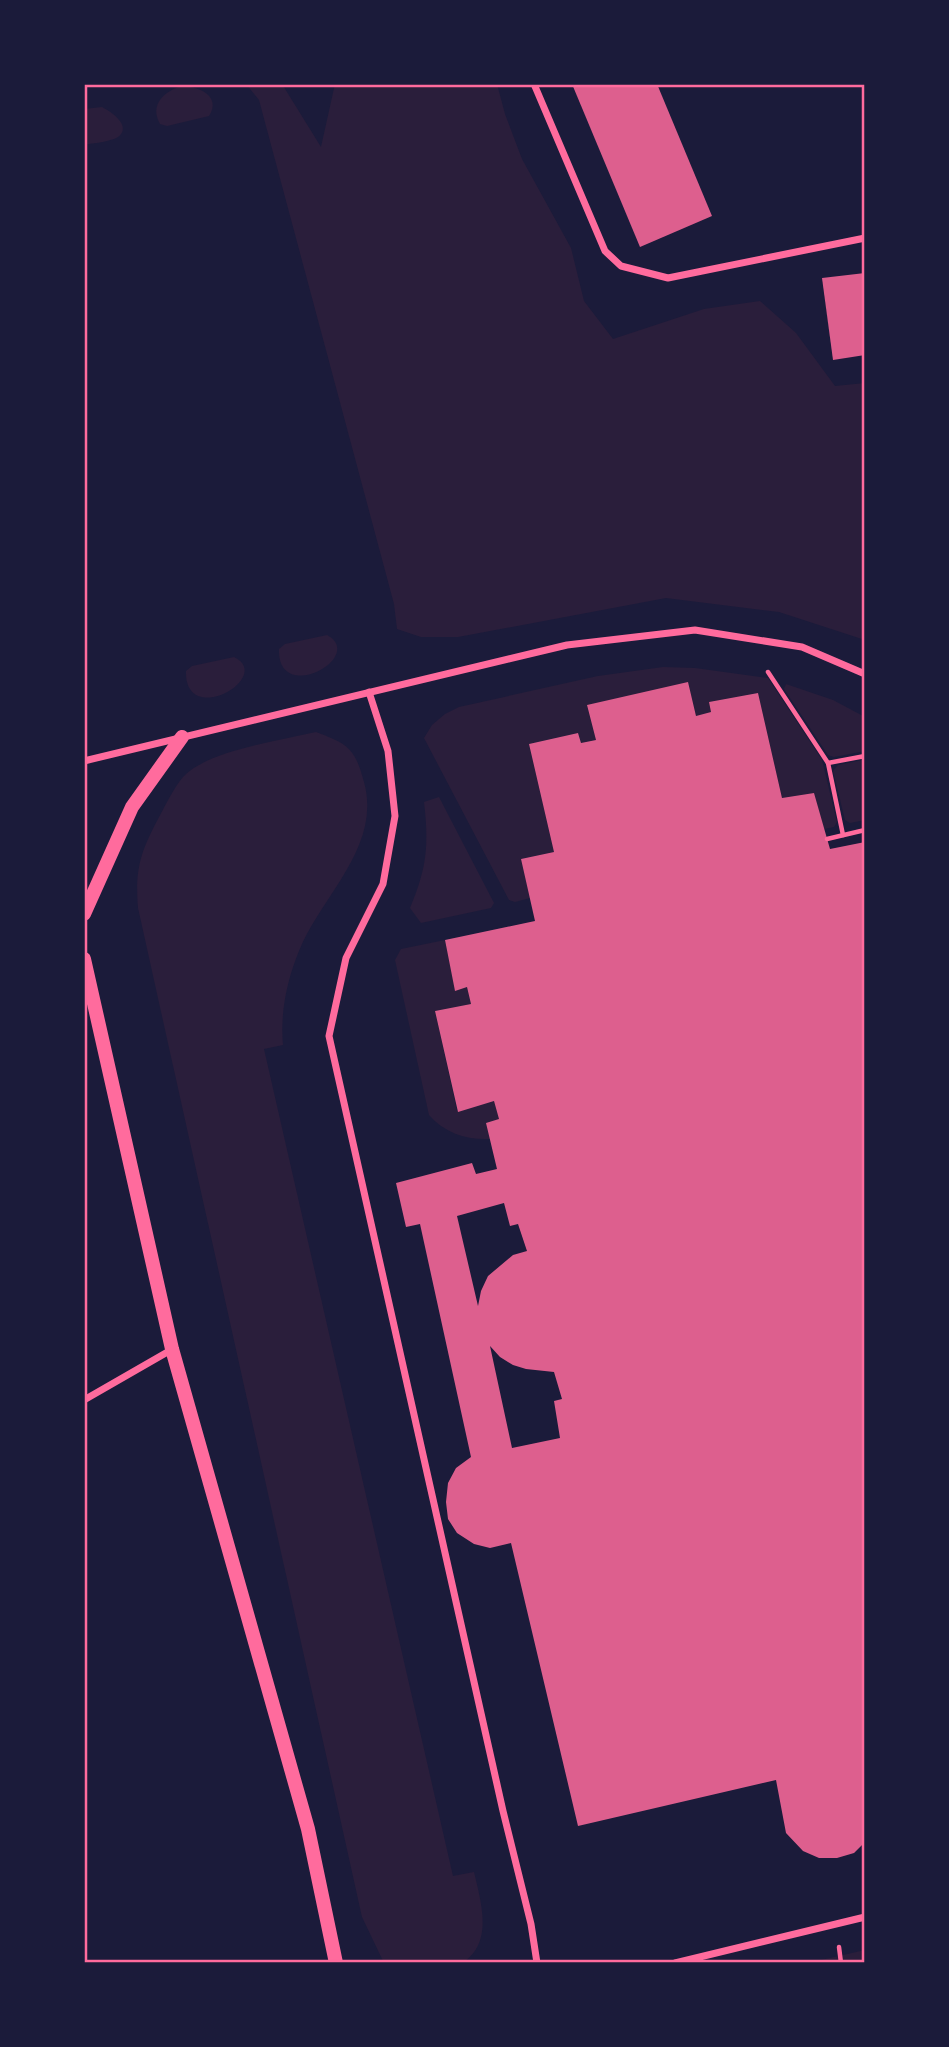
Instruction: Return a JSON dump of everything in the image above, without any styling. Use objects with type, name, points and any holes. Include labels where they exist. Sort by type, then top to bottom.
[{"type":"main road","points":[[84,914],[132,807],[182,737]]},
{"type":"main road","points":[[84,959],[172,1349],[308,1829],[336,1963]]},
{"type":"street","points":[[534,84],[605,251],[621,266],[668,278],[865,238]]},
{"type":"street","points":[[84,761],[567,645],[695,630],[802,647],[865,674]]},
{"type":"street","points":[[369,692],[388,751],[395,816],[383,884],[346,958],[329,1036],[503,1811],[531,1924],[537,1963]]},
{"type":"street","points":[[84,1399],[172,1349]]},
{"type":"street","points":[[675,1963],[865,1917]]},
{"type":"path","points":[[768,672],[828,763],[843,835]]},
{"type":"path","points":[[828,763],[865,756]]},
{"type":"path","points":[[827,839],[865,831]]},
{"type":"path","points":[[839,1947],[841,1963]]},
{"type":"shaded area","points":[[246,84],[282,84],[321,147],[335,84],[497,84],[522,159],[571,248],[584,301],[613,339],[704,309],[760,301],[796,333],[835,386],[865,383],[865,640],[779,612],[666,598],[458,637],[421,637],[397,629],[394,604],[259,100]]},
{"type":"shaded area","points":[[182,86],[206,93],[213,103],[209,116],[167,126],[160,124],[157,105],[169,91]]},
{"type":"shaded area","points":[[102,107],[119,119],[122,133],[111,140],[84,145],[84,109]]},
{"type":"shaded area","points":[[327,635],[336,644],[336,654],[329,664],[317,672],[304,675],[291,674],[282,666],[279,649],[285,644]]},
{"type":"shaded area","points":[[234,657],[244,666],[244,676],[236,686],[211,697],[198,696],[189,688],[186,671],[192,666]]},
{"type":"shaded area","points":[[663,667],[695,668],[768,678],[822,760],[837,822],[834,827],[824,829],[814,793],[782,798],[758,693],[709,702],[711,712],[696,716],[688,683],[587,706],[596,740],[581,743],[578,733],[529,744],[554,852],[521,859],[530,898],[515,902],[509,900],[424,738],[432,725],[459,707],[598,676]]},
{"type":"shaded area","points":[[786,684],[833,700],[865,717],[865,751],[834,757],[828,755],[784,689]]},
{"type":"shaded area","points":[[316,732],[343,744],[353,754],[364,782],[367,806],[365,828],[357,850],[299,951],[288,985],[283,1045],[264,1049],[453,1876],[474,1872],[480,1896],[482,1933],[472,1955],[462,1963],[384,1963],[362,1917],[138,908],[137,883],[143,852],[166,803],[183,777],[194,768],[226,753]]},
{"type":"shaded area","points":[[863,760],[865,820],[850,823],[845,820],[833,771],[838,765]]},
{"type":"shaded area","points":[[439,797],[494,903],[491,908],[421,923],[410,908],[420,881],[425,856],[424,802]]},
{"type":"shaded area","points":[[445,940],[455,990],[467,987],[471,1004],[435,1011],[457,1111],[494,1101],[499,1119],[490,1139],[457,1134],[429,1115],[395,960],[401,949]]},
{"type":"shaded area","points":[[865,1950],[865,1963],[808,1963]]},
{"type":"building","points":[[572,84],[657,84],[712,216],[640,247]]},
{"type":"building","points":[[865,273],[865,355],[833,360],[822,278]]},
{"type":"building","points":[[688,682],[696,716],[711,712],[709,702],[758,693],[782,798],[814,793],[830,849],[865,842],[865,1842],[854,1853],[837,1858],[819,1858],[803,1851],[786,1833],[776,1780],[578,1826],[511,1543],[490,1548],[474,1544],[457,1533],[448,1519],[448,1483],[456,1468],[471,1457],[420,1224],[406,1227],[396,1183],[472,1163],[476,1174],[497,1169],[486,1123],[499,1119],[494,1101],[458,1112],[435,1011],[471,1004],[467,987],[455,991],[445,940],[535,921],[521,859],[554,852],[529,744],[578,733],[581,743],[596,740],[587,705]],"holes":[[[504,1203],[510,1226],[518,1224],[527,1251],[513,1255],[488,1276],[478,1306],[457,1216]],[[490,1346],[500,1357],[513,1365],[554,1372],[562,1399],[554,1401],[560,1438],[512,1448]]]}]
